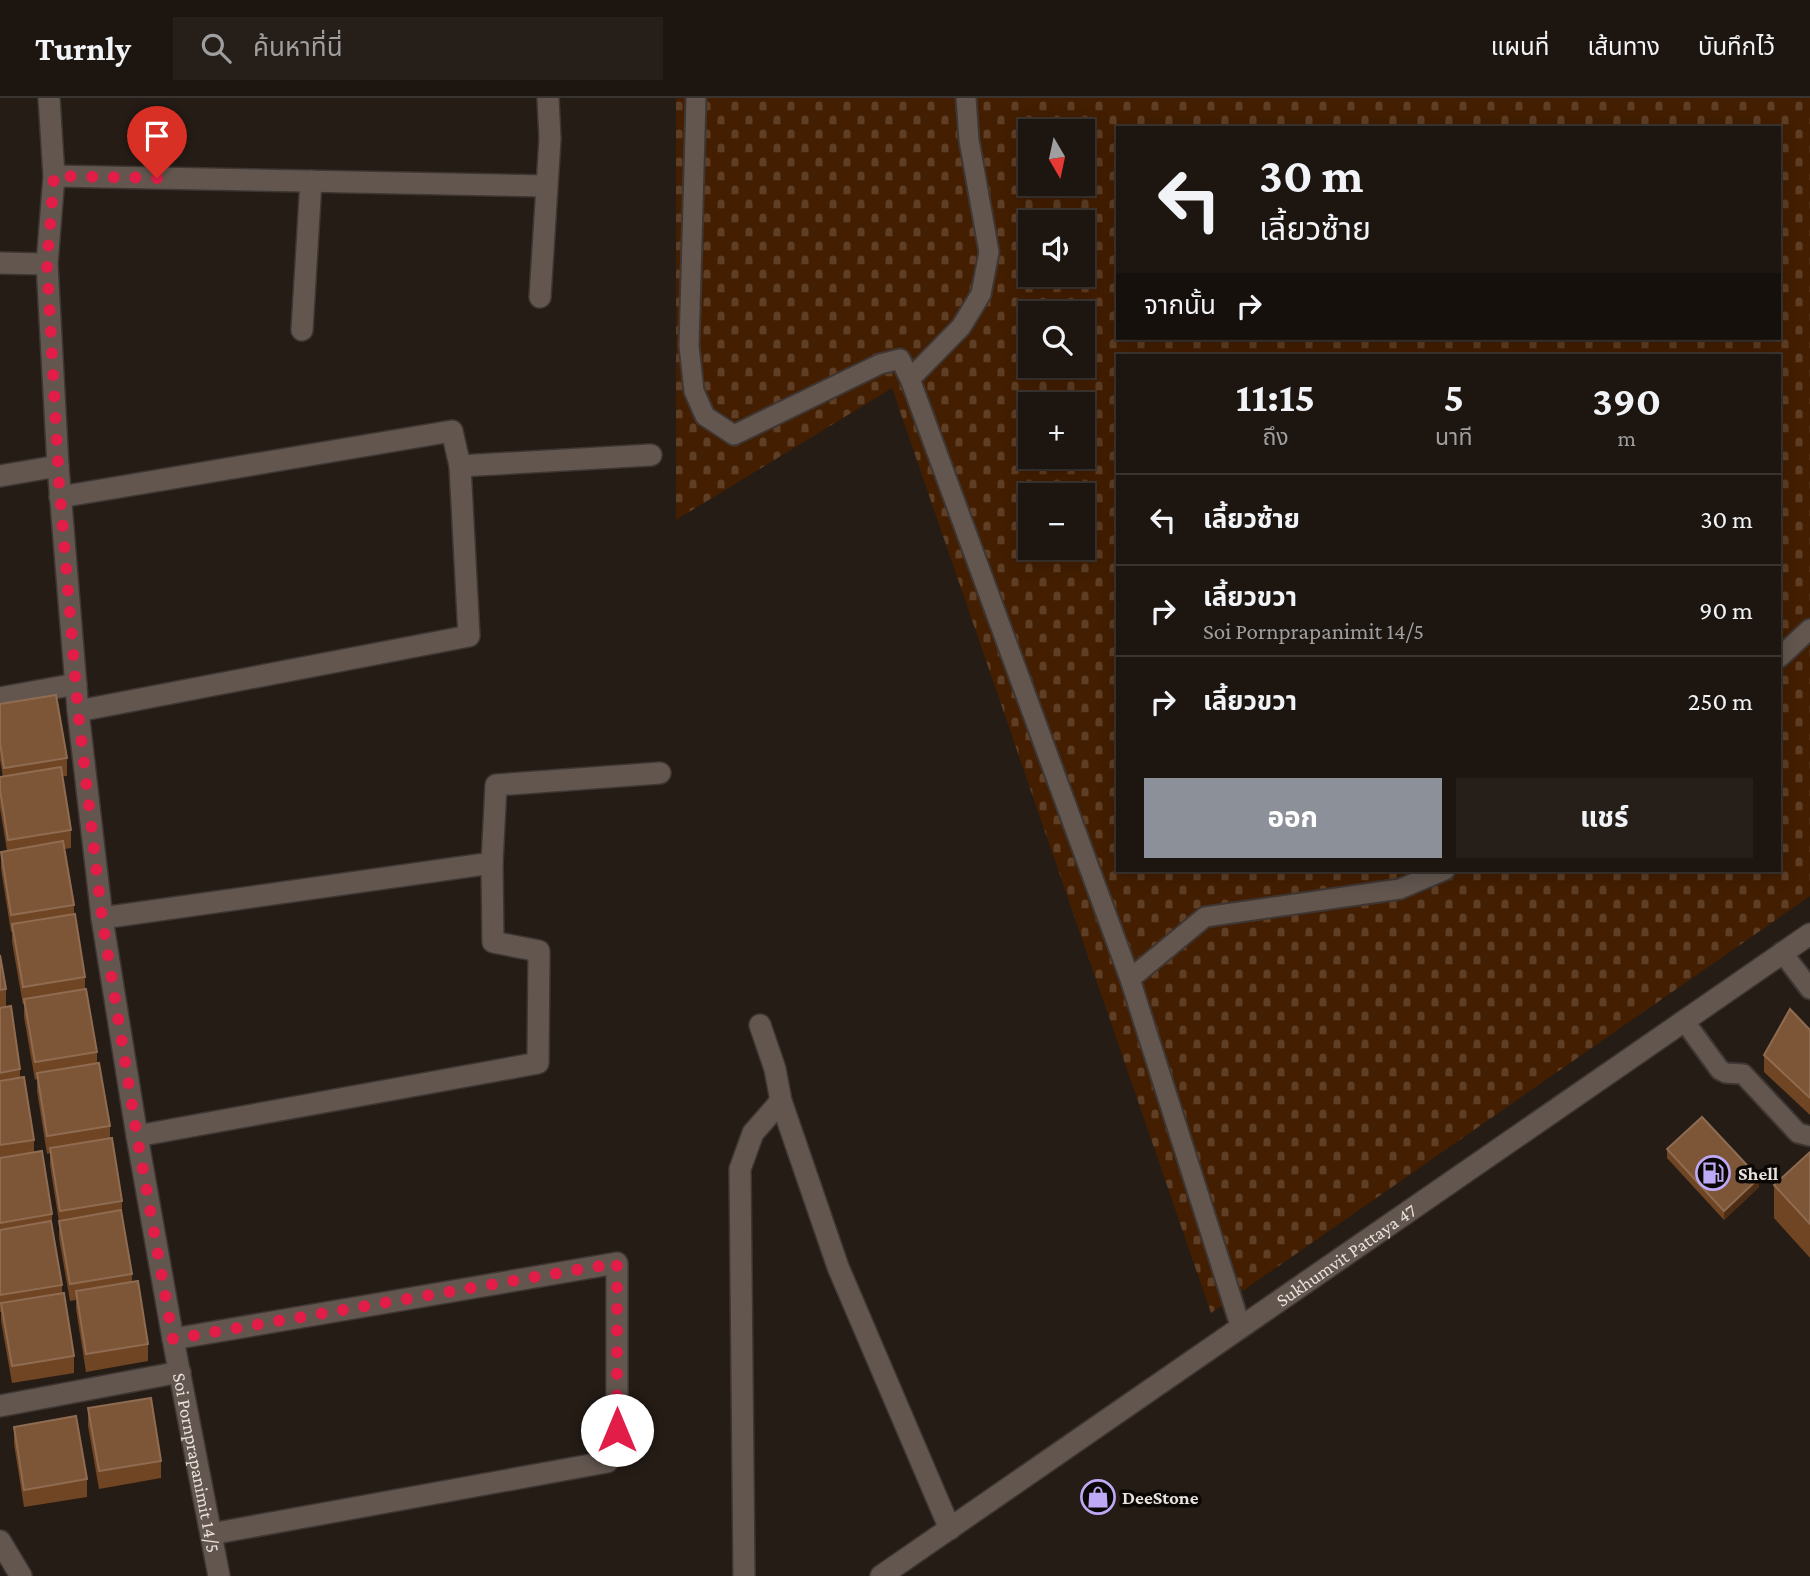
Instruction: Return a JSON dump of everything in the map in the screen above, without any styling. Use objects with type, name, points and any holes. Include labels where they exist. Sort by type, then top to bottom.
[{"type":"street","name":"Soi Pornprapanimit 14/5","points":[[49,98],[54,176],[47,264],[60,497],[78,711],[102,918],[137,1136],[219,1576]]},
{"type":"street","points":[[540,297],[550,139],[548,98]]},
{"type":"street","points":[[54,176],[546,186]]},
{"type":"street","points":[[302,330],[311,181]]},
{"type":"street","points":[[0,263],[47,264]]},
{"type":"street","points":[[60,497],[452,431],[460,466],[470,636],[78,711]]},
{"type":"street","points":[[460,466],[651,455]]},
{"type":"street","points":[[0,477],[58,466]]},
{"type":"street","points":[[0,698],[76,684]]},
{"type":"street","points":[[137,1136],[538,1063],[539,951],[493,942],[492,863],[496,785],[660,773]]},
{"type":"street","points":[[102,918],[492,863]]},
{"type":"street","name":"Sukhumvit Pattaya 47","points":[[881,1576],[1810,934]]},
{"type":"street","points":[[760,1025],[775,1069],[781,1101],[838,1267],[950,1529]]},
{"type":"street","points":[[744,1576],[740,1169],[753,1133],[781,1101]]},
{"type":"street","points":[[173,1339],[617,1263],[617,1430],[607,1462],[211,1534]]},
{"type":"street","points":[[0,1406],[180,1372]]},
{"type":"street","points":[[0,1541],[21,1576]]},
{"type":"lane","points":[[696,98],[689,346],[694,391],[705,416],[734,435],[880,364],[900,359],[910,379],[1130,979],[1241,1328]]},
{"type":"lane","points":[[910,379],[961,327],[981,294],[989,252],[969,139],[966,98]]},
{"type":"lane","points":[[1781,656],[1810,629]]},
{"type":"lane","points":[[1130,979],[1205,917],[1400,888],[1440,872]]},
{"type":"lane","points":[[1782,952],[1810,989]]},
{"type":"lane","points":[[1685,1022],[1720,1070],[1743,1074],[1798,1133],[1810,1136]]},
{"type":"green space","points":[[676,98],[1810,98],[1810,896],[1211,1313],[892,388],[676,520]]},
{"type":"building","points":[[56,695],[67,758],[4,768],[0,743],[0,704]]},
{"type":"building","points":[[61,767],[71,830],[8,840],[0,777]]},
{"type":"building","points":[[63,841],[74,905],[11,915],[1,852]]},
{"type":"building","points":[[75,914],[85,977],[23,987],[12,924]]},
{"type":"building","points":[[0,955],[6,989],[0,990]]},
{"type":"building","points":[[86,989],[97,1052],[35,1062],[24,999]]},
{"type":"building","points":[[11,1006],[20,1069],[0,1073],[0,1008]]},
{"type":"building","points":[[1790,1009],[1810,1030],[1810,1098],[1764,1055]]},
{"type":"building","points":[[99,1063],[110,1126],[47,1136],[37,1073]]},
{"type":"building","points":[[24,1077],[34,1140],[0,1145],[0,1081]]},
{"type":"building","name":"Shell","points":[[1702,1117],[1759,1178],[1724,1211],[1667,1149]]},
{"type":"building","points":[[112,1138],[122,1201],[60,1211],[50,1148]]},
{"type":"building","points":[[42,1151],[52,1214],[0,1223],[0,1158]]},
{"type":"building","points":[[1810,1152],[1810,1224],[1774,1185]]},
{"type":"building","points":[[121,1210],[132,1274],[70,1284],[59,1221]]},
{"type":"building","points":[[51,1221],[62,1285],[0,1295],[0,1230]]},
{"type":"building","points":[[138,1281],[148,1344],[86,1354],[76,1291]]},
{"type":"building","points":[[64,1293],[74,1356],[12,1366],[1,1303]]},
{"type":"building","points":[[151,1398],[161,1461],[99,1471],[88,1408]]},
{"type":"building","points":[[76,1416],[87,1479],[24,1490],[14,1427]]},
{"type":"place","name":"Shell","points":[[1713,1173]]},
{"type":"place","name":"DeeStone","points":[[1098,1497]]},
{"type":"route","points":[[157,178],[54,176],[47,264],[59,482],[78,711],[102,918],[173,1339],[617,1263],[617,1430]]}]
